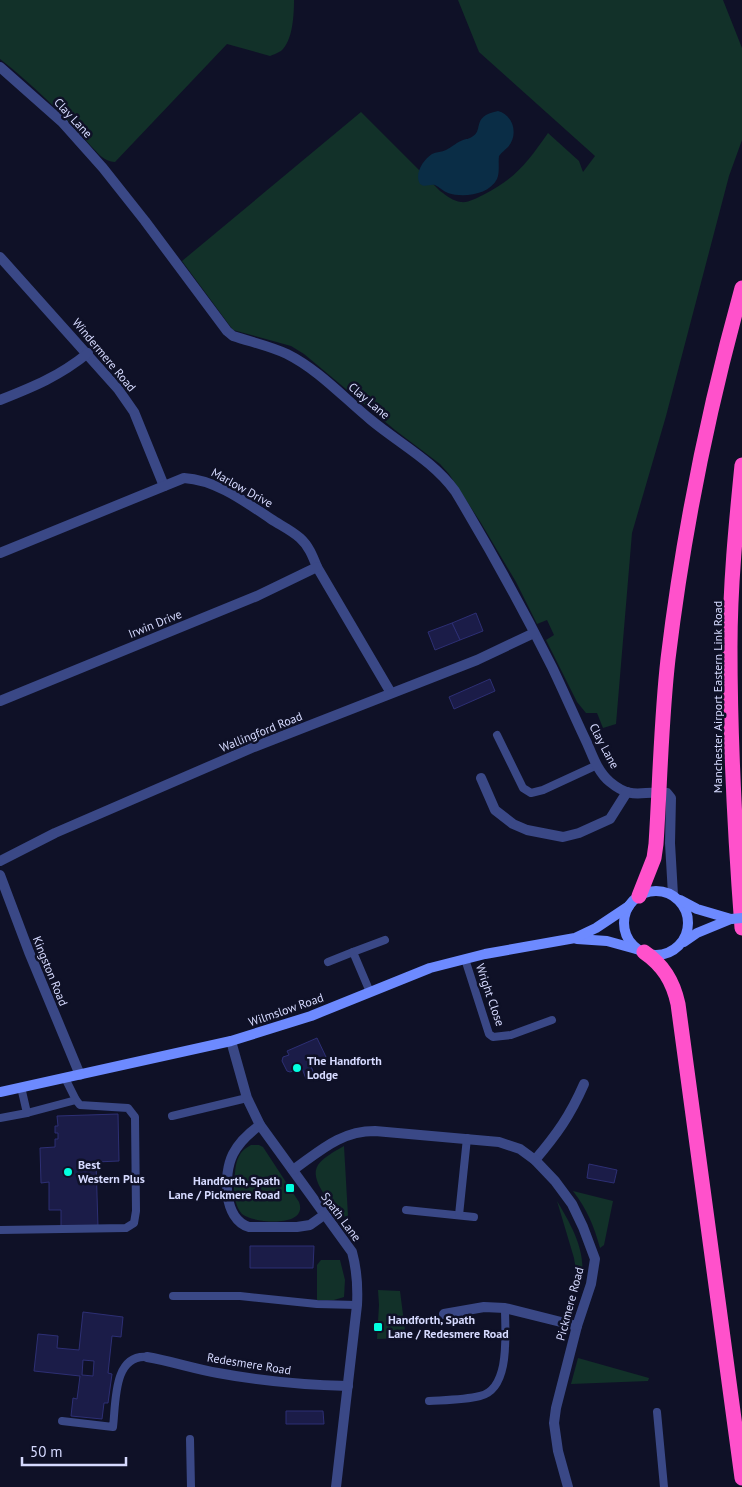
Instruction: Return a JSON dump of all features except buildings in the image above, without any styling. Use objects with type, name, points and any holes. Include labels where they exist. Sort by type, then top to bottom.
[{"type":"highway","points":[[634,901],[654,858],[661,733],[668,661],[691,502],[717,386],[742,288]]},
{"type":"highway","name":"Manchester Airport Eastern Link Road","points":[[736,921],[730,645],[734,539],[742,465]]},
{"type":"highway","points":[[642,951],[653,959],[666,973],[678,1004],[742,1478]]},
{"type":"main road","points":[[650,891],[657,891],[675,897],[697,909],[736,921],[697,933],[670,952],[662,955],[642,951],[630,941],[624,926],[625,917],[634,901],[650,891]]},
{"type":"main road","points":[[675,897],[684,906],[688,922],[687,931],[679,946]]},
{"type":"main road","name":"Wilmslow Road","points":[[575,938],[596,928],[634,901]]},
{"type":"main road","name":"Wilmslow Road","points":[[0,1092],[231,1041],[310,1016],[430,968],[485,954],[575,938],[607,940],[642,951]]},
{"type":"street","name":"Clay Lane","points":[[0,67],[62,122],[103,168],[227,331],[233,336],[276,350],[297,360],[442,474],[455,491],[485,542],[534,632],[602,775],[619,789],[627,792]]},
{"type":"street","name":"Windermere Road","points":[[0,257],[88,353],[118,389],[134,412],[164,486]]},
{"type":"street","points":[[0,400],[40,384],[68,369],[88,353]]},
{"type":"street","name":"Marlow Drive","points":[[0,552],[184,478],[198,479],[212,484],[243,501],[300,538],[308,547],[317,567],[391,693]]},
{"type":"street","name":"Irwin Drive","points":[[0,701],[257,596],[317,567]]},
{"type":"street","name":"Wallingford Road","points":[[0,861],[55,834],[254,747],[477,660],[534,632]]},
{"type":"street","points":[[481,778],[495,810],[512,824],[527,830],[563,836],[579,833],[610,819],[627,792],[635,795],[667,793],[671,798],[670,843],[675,897]]},
{"type":"street","name":"Kingston Road","points":[[0,875],[29,952],[80,1075]]},
{"type":"street","name":"Spath Lane","points":[[231,1041],[247,1098],[260,1125],[352,1252],[358,1281],[357,1305],[336,1487]]},
{"type":"street","points":[[535,1160],[557,1134],[572,1111],[584,1084]]},
{"type":"street","points":[[260,1125],[249,1132],[238,1146],[230,1165],[228,1193],[229,1205],[234,1217],[244,1226],[249,1227],[297,1227],[310,1225],[324,1215]]},
{"type":"street","name":"Pickmere Road","points":[[292,1170],[330,1143],[359,1131],[499,1142],[520,1149],[535,1160],[555,1181],[572,1204],[584,1227],[595,1259],[591,1284],[560,1388],[554,1423],[558,1451],[568,1487]]},
{"type":"street","points":[[444,1314],[484,1307],[505,1308],[577,1326]]},
{"type":"street","name":"Redesmere Road","points":[[148,1357],[218,1373],[266,1380],[300,1384],[348,1386]]},
{"type":"lane","points":[[497,735],[523,788],[531,793],[543,790],[597,765]]},
{"type":"lane","points":[[328,962],[384,940]]},
{"type":"lane","points":[[353,952],[370,992]]},
{"type":"lane","name":"Wright Close","points":[[465,959],[490,1034],[493,1037],[511,1035],[552,1020]]},
{"type":"lane","points":[[0,1230],[126,1228],[134,1223],[136,1212],[135,1118],[132,1111],[128,1108],[80,1105],[65,1078]]},
{"type":"lane","points":[[21,1087],[27,1113]]},
{"type":"lane","points":[[172,1116],[247,1098]]},
{"type":"lane","points":[[0,1118],[76,1100]]},
{"type":"lane","points":[[459,1215],[466,1138]]},
{"type":"lane","points":[[406,1210],[474,1216]]},
{"type":"lane","points":[[173,1296],[240,1296],[317,1304],[357,1305]]},
{"type":"lane","points":[[429,1401],[481,1396],[492,1391],[500,1380],[504,1363],[505,1308]]},
{"type":"lane","points":[[62,1421],[113,1427],[119,1378],[124,1367],[131,1359],[140,1356],[148,1357]]},
{"type":"lane","points":[[657,1412],[664,1487]]},
{"type":"lane","points":[[190,1439],[191,1487]]},
{"type":"green space","points":[[0,0],[294,0],[290,34],[285,47],[281,51],[270,56],[227,44],[115,162],[111,162],[101,156],[47,100],[0,59]]},
{"type":"green space","points":[[458,0],[723,0],[742,48],[742,140],[729,176],[666,416],[632,533],[616,724],[603,728],[597,713],[586,713],[577,702],[546,640],[554,635],[547,620],[537,624],[516,582],[481,523],[449,474],[440,464],[395,430],[304,354],[291,346],[233,330],[182,261],[361,112],[440,191],[458,201],[464,202],[483,195],[513,176],[534,153],[548,133],[579,161],[583,172],[595,156],[479,52]]},
{"type":"green space","points":[[251,1145],[263,1147],[299,1202],[300,1211],[296,1217],[278,1222],[257,1220],[242,1214],[239,1210],[235,1200],[234,1189],[236,1164],[241,1153]]},
{"type":"green space","points":[[344,1146],[348,1216],[342,1217],[319,1185],[316,1171],[323,1159]]},
{"type":"green space","points":[[573,1191],[613,1201],[604,1245],[600,1248],[590,1218]]},
{"type":"green space","points":[[557,1201],[574,1232],[581,1254],[582,1278],[579,1290],[574,1258]]},
{"type":"green space","points":[[321,1260],[340,1260],[345,1280],[344,1297],[334,1300],[317,1300],[317,1265]]},
{"type":"green space","points":[[378,1290],[400,1291],[406,1338],[377,1339]]},
{"type":"green space","points":[[578,1358],[649,1378],[648,1381],[571,1384]]},
{"type":"water","points":[[498,111],[507,116],[511,121],[514,131],[508,147],[499,156],[497,179],[488,189],[475,194],[461,195],[448,193],[435,185],[424,186],[420,184],[418,180],[419,172],[423,163],[429,157],[475,135],[481,120],[489,114]]},
{"type":"place","name":"The Handforth Lodge","points":[[297,1068]]},
{"type":"place","name":"Best Western Plus","points":[[68,1172]]},
{"type":"place","name":"Handforth, Spath Lane / Pickmere Road","points":[[290,1188]]},
{"type":"place","name":"Handforth, Spath Lane / Redesmere Road","points":[[378,1327]]}]
